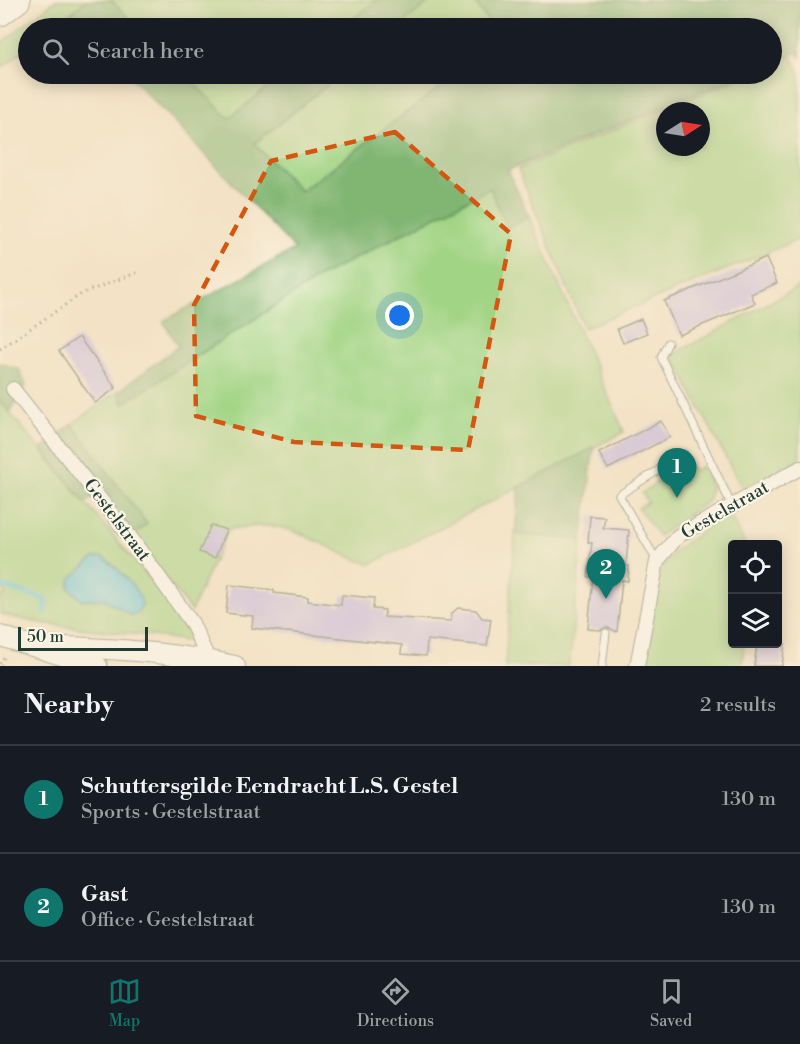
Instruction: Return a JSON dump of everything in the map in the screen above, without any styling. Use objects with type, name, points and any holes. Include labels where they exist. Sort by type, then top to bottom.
[{"type":"highway","points":[[0,13],[17,0]]},
{"type":"main road","points":[[0,636],[97,666]]},
{"type":"main road","points":[[36,646],[127,649],[235,666]]},
{"type":"street","name":"Gestelstraat","points":[[13,389],[131,538],[192,623],[210,662]]},
{"type":"street","name":"Gestelstraat","points":[[637,666],[657,561],[678,536],[800,468]]},
{"type":"lane","points":[[668,344],[661,357],[732,504]]},
{"type":"lane","points":[[657,561],[619,495],[684,454]]},
{"type":"lane","points":[[602,666],[606,633]]},
{"type":"path","points":[[0,349],[83,293],[139,272]]},
{"type":"highlighted area","points":[[395,132],[511,234],[468,450],[294,442],[196,416],[194,305],[271,161]]},
{"type":"green space","points":[[56,0],[86,0],[64,18],[33,18]]},
{"type":"green space","points":[[86,0],[111,0],[129,18],[75,18],[71,14]]},
{"type":"green space","points":[[111,0],[377,0],[354,18],[129,18]]},
{"type":"green space","points":[[377,0],[432,0],[410,18],[354,18]]},
{"type":"green space","points":[[432,0],[473,0],[486,18],[410,18]]},
{"type":"green space","points":[[473,0],[800,0],[800,58],[797,52],[782,58],[782,18],[486,18]]},
{"type":"green space","points":[[18,30],[18,55],[0,69],[0,44]]},
{"type":"green space","points":[[792,56],[800,75],[800,239],[584,328],[518,169],[656,112],[656,156],[710,156],[710,102],[682,102],[726,84],[782,84],[782,60]]},
{"type":"green space","points":[[138,84],[194,84],[229,118],[272,84],[329,84],[254,144],[301,191],[445,84],[719,84],[675,102],[656,102],[656,110],[508,170],[529,217],[507,228],[490,188],[321,276],[123,404],[119,391],[178,346],[163,321],[295,249]]},
{"type":"green space","points":[[194,84],[273,84],[229,119]]},
{"type":"green space","points":[[329,84],[445,84],[301,191],[254,144]]},
{"type":"green space","points":[[491,187],[507,228],[529,217],[624,432],[371,564],[283,528],[265,526],[228,529],[191,611],[133,536],[147,524],[72,424],[119,391],[123,403],[321,276]]},
{"type":"green space","points":[[800,286],[800,460],[743,490],[672,355]]},
{"type":"green space","points":[[0,363],[19,369],[26,386],[10,412],[0,401]]},
{"type":"green space","points":[[0,401],[179,614],[193,642],[48,624],[0,614],[0,597],[5,595],[0,577]]},
{"type":"green space","points":[[72,424],[147,524],[133,536],[99,493],[85,503],[42,449]]},
{"type":"green space","points":[[594,447],[582,540],[515,534],[519,487]]},
{"type":"green space","points":[[687,461],[694,471],[702,466],[711,486],[708,501],[659,536],[638,508],[648,502],[642,493]]},
{"type":"green space","points":[[728,511],[743,540],[728,540],[728,648],[744,648],[742,666],[646,666],[658,578],[664,564],[675,551]]},
{"type":"green space","points":[[515,534],[582,540],[569,666],[505,666]]},
{"type":"water","points":[[102,557],[120,572],[138,594],[142,606],[136,614],[130,615],[104,599],[82,600],[69,588],[71,578],[94,558]]},
{"type":"building","points":[[766,258],[777,283],[751,294],[755,303],[679,335],[664,301]]},
{"type":"building","points":[[641,319],[647,333],[623,343],[617,329]]},
{"type":"building","points":[[79,337],[116,388],[95,403],[59,351]]},
{"type":"building","points":[[661,421],[670,437],[608,469],[599,453]]},
{"type":"building","points":[[590,516],[605,517],[603,528],[629,530],[626,566],[629,566],[628,581],[622,580],[617,632],[606,627],[601,630],[588,629],[593,577],[588,577],[592,543],[588,543]]},
{"type":"building","points":[[211,525],[226,530],[215,558],[199,552]]},
{"type":"building","points":[[229,585],[274,590],[274,593],[308,597],[308,601],[341,605],[342,595],[374,598],[373,609],[385,610],[384,617],[451,621],[451,614],[458,608],[476,610],[482,618],[491,619],[487,646],[427,640],[426,656],[401,654],[402,645],[252,628],[253,616],[226,613]]},
{"type":"building","points":[[782,644],[785,644],[782,666],[754,666],[756,648],[782,648]]},
{"type":"waterway","points":[[0,586],[46,599],[45,613]]},
{"type":"place","name":"Schuttersgilde Eendracht L.S. Gestel","points":[[677,498]]},
{"type":"place","name":"Gast","points":[[606,599]]}]
